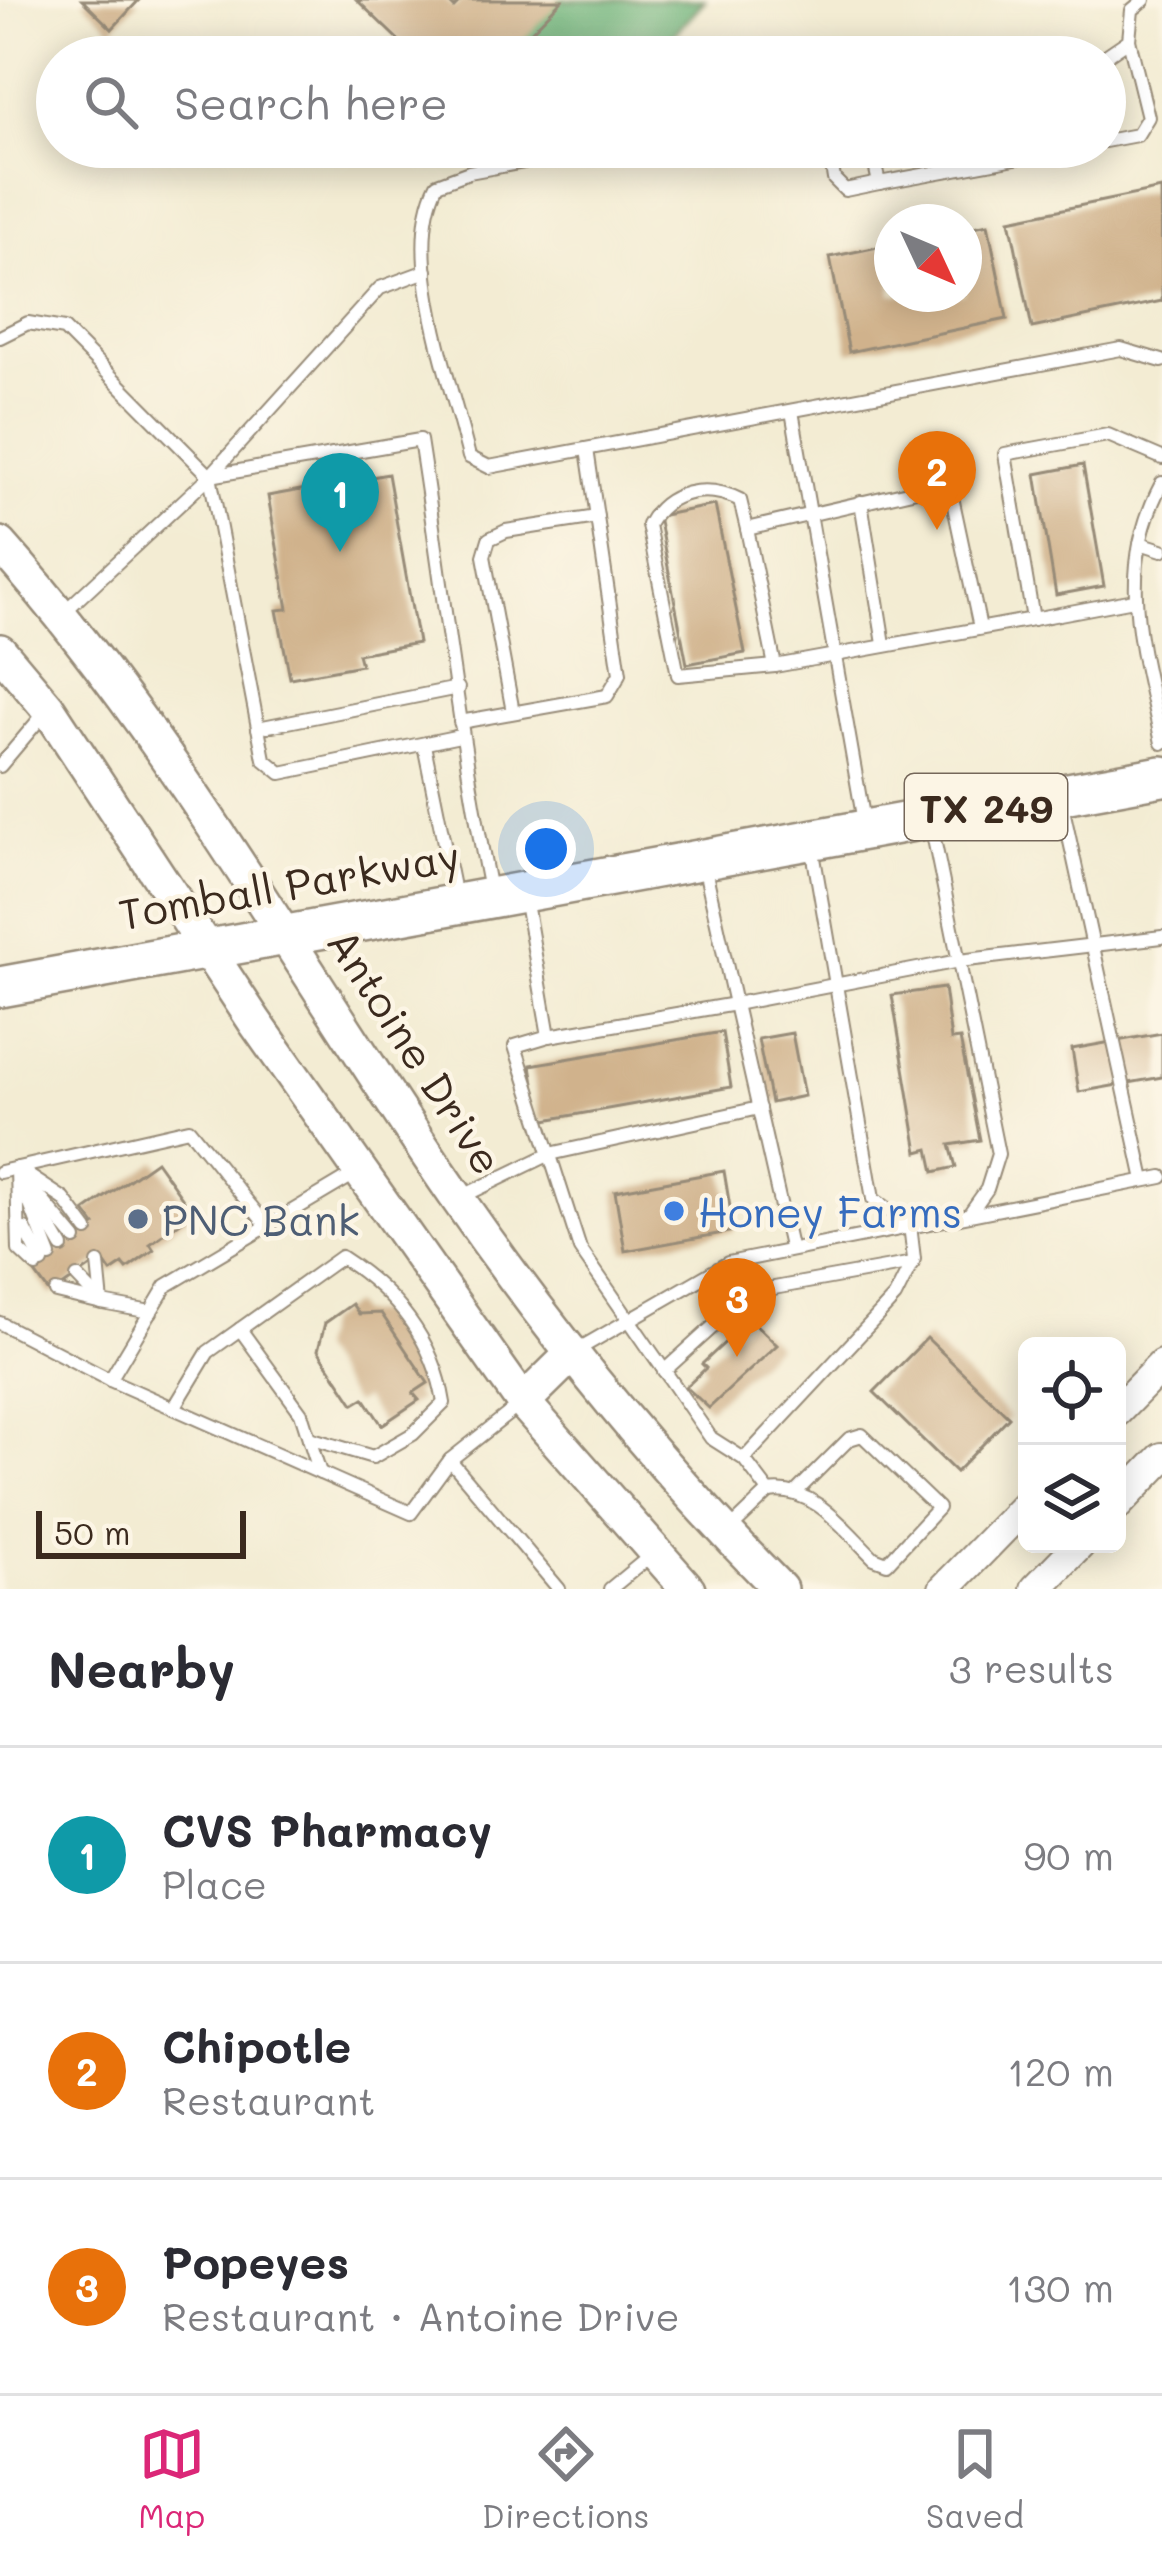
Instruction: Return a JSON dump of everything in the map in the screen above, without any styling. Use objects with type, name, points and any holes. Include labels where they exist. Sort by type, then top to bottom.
[{"type":"main road","name":"Antoine Drive","points":[[0,544],[62,614],[285,933],[458,1198],[573,1353],[725,1533],[780,1589]]},
{"type":"main road","points":[[0,651],[48,708],[358,1172],[523,1402],[688,1589]]},
{"type":"main road","name":"Tomball Parkway","points":[[0,987],[1162,776]]},
{"type":"main road","points":[[523,1402],[573,1353]]},
{"type":"street","points":[[1126,1402],[1162,1364]]},
{"type":"street","points":[[1126,1496],[1162,1458]]},
{"type":"street","points":[[944,1589],[1018,1513]]},
{"type":"street","points":[[1036,1589],[1071,1553]]},
{"type":"lane","points":[[1126,137],[1137,135],[1148,117],[1129,40],[1132,10],[1144,0]]},
{"type":"lane","points":[[491,168],[437,184],[425,208],[426,271],[469,457],[489,467],[1121,349],[1162,361]]},
{"type":"lane","points":[[832,168],[834,179],[845,190],[961,168]]},
{"type":"lane","points":[[876,168],[879,183]]},
{"type":"lane","points":[[62,614],[210,476],[380,288],[426,271]]},
{"type":"lane","points":[[0,337],[28,323],[64,329],[210,476],[264,758],[280,772],[424,745],[513,712],[607,696],[620,674],[587,449]]},
{"type":"lane","points":[[792,411],[865,829]]},
{"type":"lane","points":[[1033,619],[1005,454],[1108,435],[1162,458]]},
{"type":"lane","points":[[210,476],[420,440],[458,688],[460,729],[491,896]]},
{"type":"lane","points":[[1162,483],[1139,543],[1134,600],[1162,743]]},
{"type":"lane","points":[[747,529],[938,485],[952,497],[980,628]]},
{"type":"lane","points":[[775,666],[740,500],[723,491],[676,497],[658,505],[648,525],[677,675],[775,666],[1134,600]]},
{"type":"lane","points":[[861,502],[884,644]]},
{"type":"lane","points":[[513,712],[484,556],[489,539],[506,531],[597,517]]},
{"type":"lane","points":[[1139,543],[1162,550]]},
{"type":"lane","points":[[258,728],[458,688]]},
{"type":"lane","points":[[0,766],[48,708]]},
{"type":"lane","points":[[424,745],[552,1035]]},
{"type":"lane","points":[[1060,794],[1144,1180]]},
{"type":"lane","points":[[929,817],[998,1154],[987,1189],[970,1213]]},
{"type":"lane","points":[[810,839],[873,1199],[910,1225]]},
{"type":"lane","points":[[703,858],[790,1247]]},
{"type":"lane","points":[[769,1492],[744,1459],[711,1438],[580,1249],[515,1046],[552,1035],[959,961],[1162,937]]},
{"type":"lane","points":[[458,1198],[550,1154],[759,1108]]},
{"type":"lane","points":[[0,1172],[188,1129],[267,1226]]},
{"type":"lane","points":[[17,1168],[59,1250]]},
{"type":"lane","points":[[17,1168],[59,1250]]},
{"type":"lane","points":[[17,1168],[20,1250],[59,1250]]},
{"type":"lane","points":[[110,1380],[166,1286],[358,1172]]},
{"type":"lane","points":[[573,1353],[728,1263],[790,1247],[1162,1177]]},
{"type":"lane","points":[[744,1459],[886,1310],[913,1263],[910,1225]]},
{"type":"lane","points":[[174,1408],[208,1352],[341,1257],[370,1276],[404,1312],[440,1373],[444,1402],[413,1435],[373,1457],[309,1438]]},
{"type":"lane","points":[[664,1371],[737,1305],[763,1290],[860,1268],[913,1263]]},
{"type":"lane","points":[[74,1279],[102,1303],[151,1312]]},
{"type":"lane","points":[[74,1279],[102,1303]]},
{"type":"lane","points":[[74,1279],[102,1303]]},
{"type":"lane","points":[[0,1323],[110,1380],[410,1513],[450,1460],[523,1402]]},
{"type":"lane","points":[[240,1329],[301,1413],[320,1473]]},
{"type":"lane","points":[[725,1533],[769,1492],[795,1493],[818,1505],[874,1558],[887,1563],[938,1508],[862,1435],[849,1439],[795,1493]]},
{"type":"lane","points":[[450,1460],[559,1589]]},
{"type":"lane","points":[[610,1589],[656,1552]]},
{"type":"green space","points":[[559,0],[705,0],[673,36],[524,36]]},
{"type":"building","points":[[82,0],[139,0],[112,29]]},
{"type":"building","points":[[357,0],[446,0],[454,8],[462,0],[562,0],[527,36],[394,36]]},
{"type":"building","points":[[1161,189],[1162,301],[1032,328],[1010,220]]},
{"type":"building","points":[[988,224],[1007,319],[849,352],[830,257],[874,248],[874,312],[982,312],[982,225]]},
{"type":"building","points":[[1083,465],[1104,586],[1056,595],[1036,474]]},
{"type":"building","points":[[388,474],[418,643],[358,654],[361,665],[290,678],[277,610],[288,609],[268,496]]},
{"type":"building","points":[[715,505],[745,653],[687,664],[658,516]]},
{"type":"building","points":[[944,988],[951,1040],[960,1039],[980,1140],[950,1145],[956,1167],[934,1172],[929,1149],[918,1152],[892,995]]},
{"type":"building","points":[[722,1032],[731,1087],[540,1121],[531,1065]]},
{"type":"building","points":[[792,1033],[804,1096],[771,1103],[758,1039]]},
{"type":"building","points":[[1162,1033],[1162,1077],[1079,1092],[1072,1049]]},
{"type":"building","name":"PNC Bank","points":[[156,1161],[193,1213],[150,1244],[154,1250],[127,1269],[123,1264],[111,1272],[102,1259],[51,1295],[32,1269],[95,1225],[85,1211]]},
{"type":"building","name":"Honey Farms","points":[[724,1171],[734,1231],[625,1251],[615,1191]]},
{"type":"building","points":[[352,1304],[359,1314],[381,1313],[428,1383],[413,1393],[419,1400],[382,1425],[364,1398],[354,1404],[318,1350],[325,1323]]},
{"type":"building","points":[[750,1319],[777,1345],[709,1408],[686,1387],[706,1368],[702,1364]]},
{"type":"building","points":[[927,1338],[1009,1417],[956,1472],[874,1392]]},
{"type":"place","name":"Chipotle","points":[[937,530]]},
{"type":"place","name":"CVS Pharmacy","points":[[340,552]]},
{"type":"place","name":"Honey Farms","points":[[674,1211]]},
{"type":"place","name":"PNC Bank","points":[[138,1219]]},
{"type":"place","name":"Popeyes","points":[[737,1357]]}]
